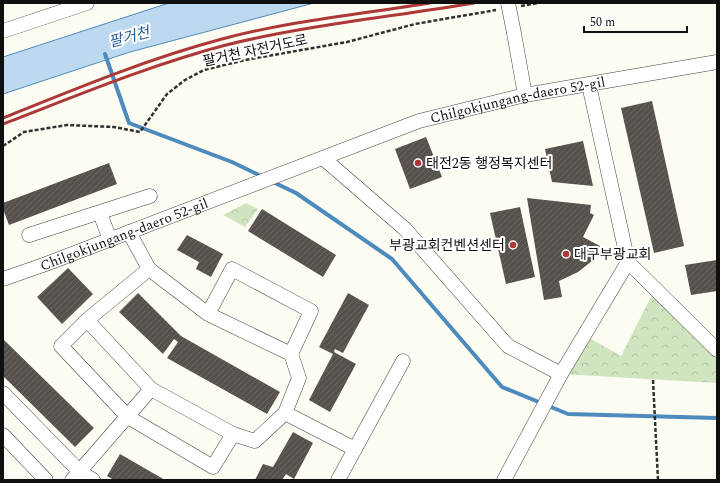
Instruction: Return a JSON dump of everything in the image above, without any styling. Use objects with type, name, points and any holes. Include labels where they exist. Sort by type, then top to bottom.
[{"type":"street","points":[[3,31],[87,3]]},
{"type":"street","points":[[509,6],[525,95]]},
{"type":"street","name":"Chilgokjungang-daero 52-gil","points":[[3,278],[110,240],[419,121],[525,95],[717,62]]},
{"type":"street","points":[[588,85],[628,262],[717,350]]},
{"type":"street","points":[[323,158],[405,229],[508,346],[561,374]]},
{"type":"street","points":[[29,235],[150,196]]},
{"type":"street","points":[[100,213],[110,240]]},
{"type":"street","points":[[88,320],[152,389],[233,434],[255,441],[284,413],[299,378],[290,354],[208,314],[149,269],[129,232]]},
{"type":"street","points":[[504,480],[531,427],[561,374],[628,262]]},
{"type":"street","points":[[149,269],[88,320],[61,346],[128,417],[214,467],[233,434]]},
{"type":"street","points":[[208,314],[232,269],[311,311],[290,354]]},
{"type":"street","points":[[338,480],[403,360]]},
{"type":"street","points":[[76,476],[152,389]]},
{"type":"street","points":[[3,393],[76,476],[93,480]]},
{"type":"street","points":[[284,413],[355,449]]},
{"type":"street","points":[[3,435],[46,480]]},
{"type":"path","name":"팔거천 자전거도로","points":[[3,146],[24,132],[66,125],[114,127],[140,132],[167,94],[185,80],[204,70],[245,60],[347,42],[415,24],[509,6],[538,3]]},
{"type":"path","points":[[653,380],[658,480]]},
{"type":"green space","points":[[246,203],[258,209],[245,227],[223,215]]},
{"type":"green space","points":[[655,289],[717,350],[717,383],[561,374],[584,335],[621,356]]},
{"type":"water","name":"팔거천","points":[[169,3],[314,3],[130,52],[3,94],[3,57]]},
{"type":"building","points":[[652,101],[684,246],[654,253],[621,108]]},
{"type":"building","name":"태전2동 행정복지센터","points":[[426,137],[442,177],[410,189],[395,149]]},
{"type":"building","points":[[583,141],[593,186],[552,182],[545,149]]},
{"type":"building","points":[[109,163],[117,184],[9,225],[3,209],[3,203]]},
{"type":"building","name":"대구부광교회","points":[[527,198],[591,205],[590,213],[594,215],[583,237],[600,246],[592,261],[578,272],[559,281],[562,297],[544,300]]},
{"type":"building","name":"부광교회컨벤션센터","points":[[520,207],[535,277],[506,284],[490,213]]},
{"type":"building","points":[[262,209],[336,255],[323,277],[248,231]]},
{"type":"building","points":[[187,235],[223,254],[211,277],[196,269],[199,262],[177,250]]},
{"type":"building","points":[[717,260],[717,291],[691,295],[685,265]]},
{"type":"building","points":[[68,268],[93,294],[62,324],[37,297]]},
{"type":"building","points":[[138,293],[181,336],[280,392],[267,414],[167,358],[178,342],[174,339],[163,354],[119,312]]},
{"type":"building","points":[[348,293],[369,305],[343,353],[335,349],[334,352],[356,364],[330,412],[309,400],[333,354],[319,347]]},
{"type":"building","points":[[3,339],[94,428],[75,447],[3,376]]},
{"type":"building","points":[[293,432],[313,443],[294,479],[286,474],[282,480],[255,480],[263,464],[273,467]]},
{"type":"building","points":[[120,454],[165,480],[114,480],[107,476]]},
{"type":"waterway","name":"팔거천","points":[[105,54],[129,123],[232,162],[263,177]]},
{"type":"waterway","points":[[273,182],[296,193],[392,259],[502,387],[568,414],[717,418]]},
{"type":"railway","points":[[3,118],[139,65],[222,39],[273,27],[430,3]]},
{"type":"railway","points":[[3,124],[141,71],[226,45],[287,32],[474,3]]},
{"type":"place","name":"태전2동 행정복지센터","points":[[418,163]]},
{"type":"place","name":"부광교회컨벤션센터","points":[[513,245]]},
{"type":"place","name":"대구부광교회","points":[[566,254]]}]
